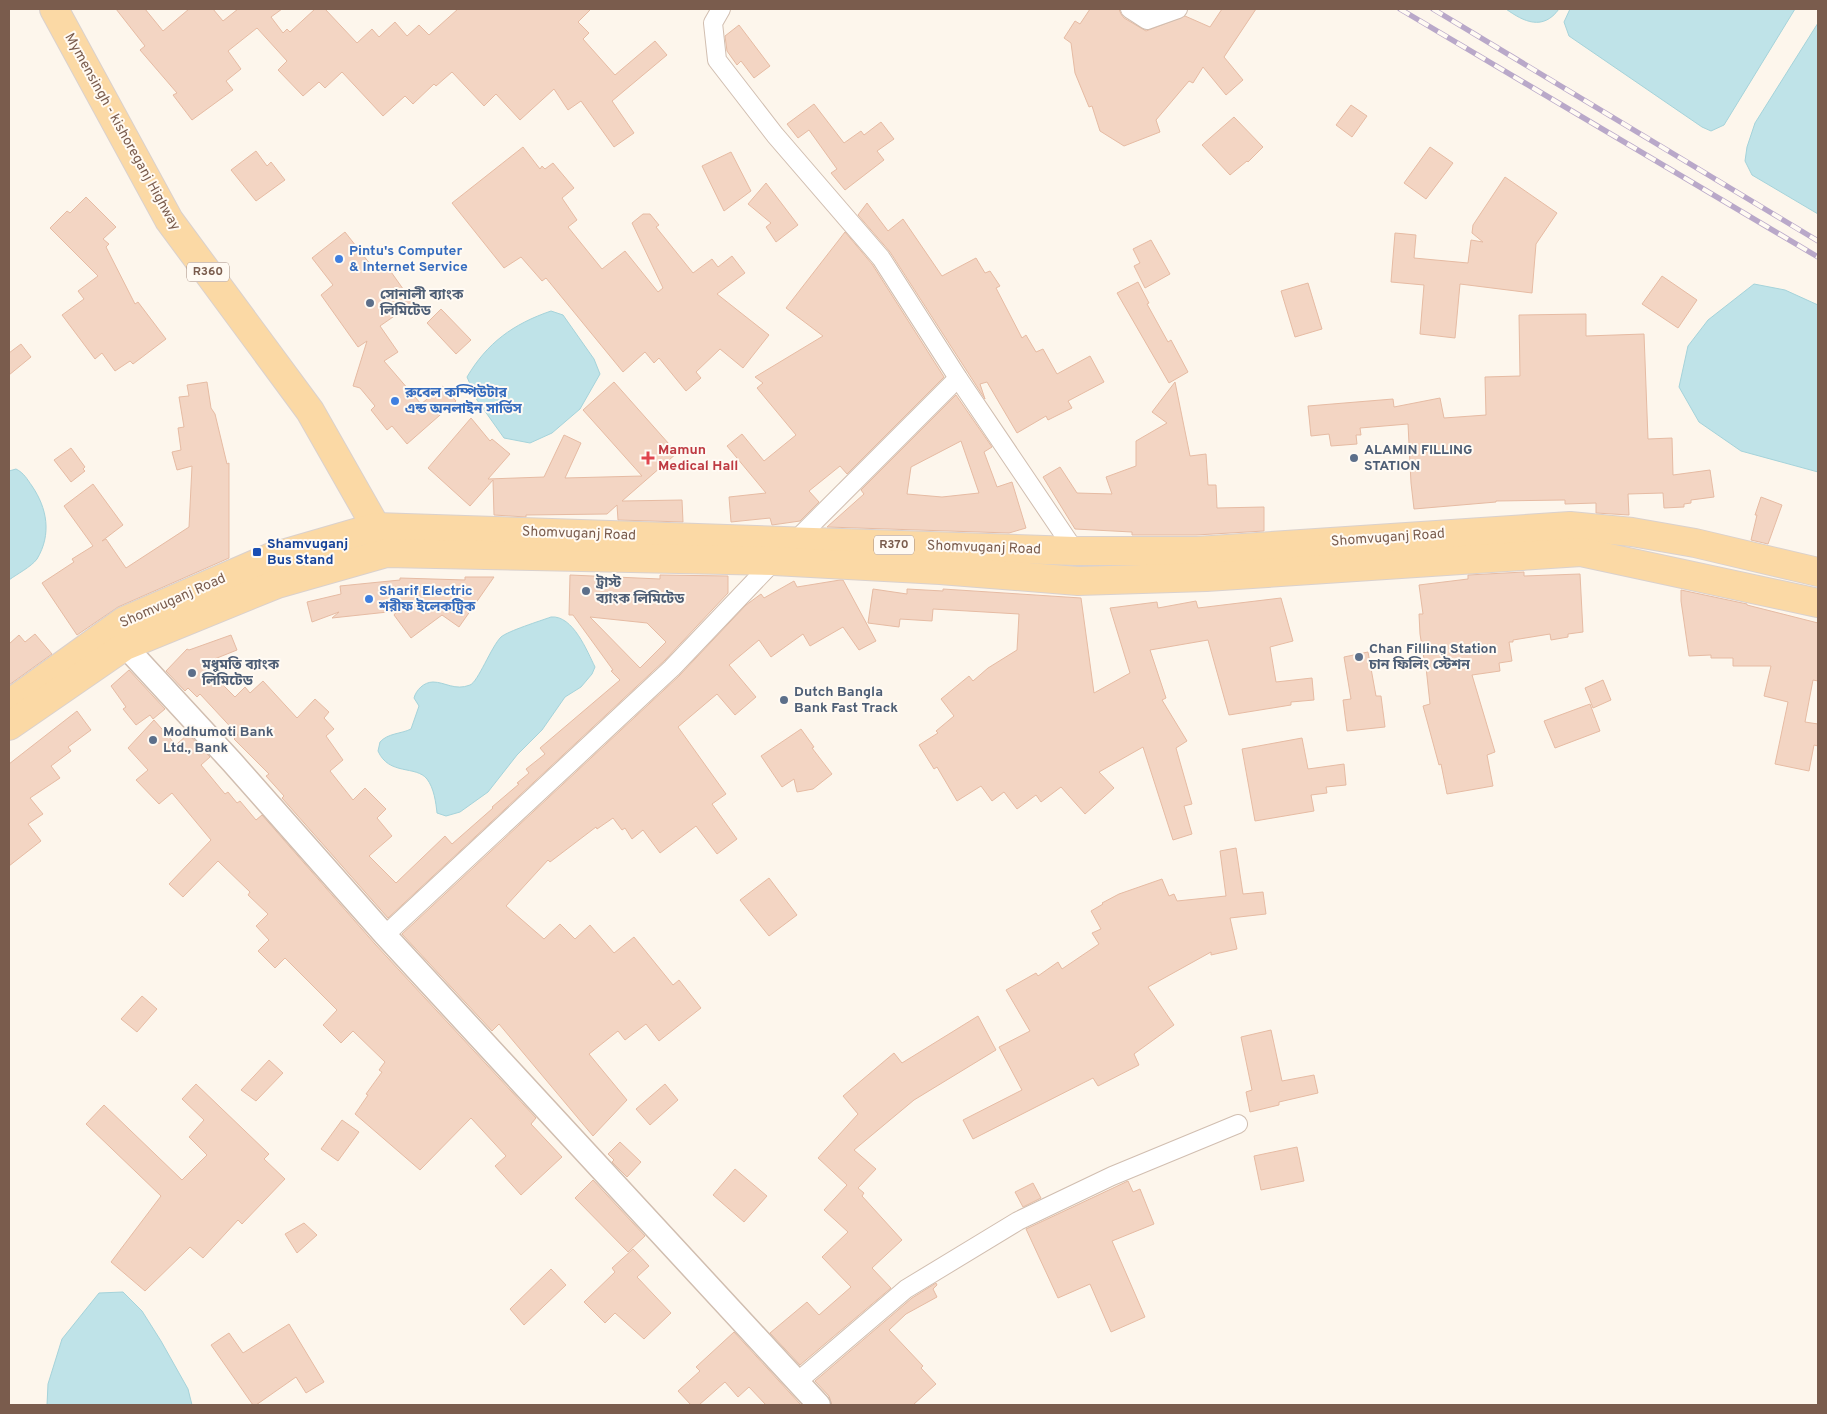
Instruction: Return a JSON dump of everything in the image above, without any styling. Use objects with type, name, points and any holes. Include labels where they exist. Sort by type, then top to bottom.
[{"type":"main road","name":"Mymensingh - kishoreganj Highway","points":[[54,9],[169,220],[310,411],[376,527]]},
{"type":"main road","name":"Shomvuganj Road","points":[[9,704],[124,621],[268,558],[376,527],[1075,551],[1196,551],[1570,526],[1632,532],[1668,538],[1818,572]]},
{"type":"main road","points":[[376,527],[386,553]]},
{"type":"main road","name":"Shomvuganj Road","points":[[9,726],[125,646],[277,584],[386,553],[774,561],[1078,581],[1206,577],[1581,552],[1818,603]]},
{"type":"street","points":[[721,9],[713,23],[717,60],[775,135],[881,258],[958,378],[1075,551]]},
{"type":"street","points":[[1130,9],[1146,20],[1178,9]]},
{"type":"street","points":[[794,542],[958,378]]},
{"type":"street","points":[[385,935],[672,668],[774,561]]},
{"type":"street","points":[[125,646],[232,762],[385,935],[819,1405]]},
{"type":"street","points":[[797,1382],[906,1289],[1018,1221],[1112,1176],[1238,1124]]},
{"type":"water","points":[[1506,9],[1559,9],[1547,20],[1533,22],[1526,21]]},
{"type":"water","points":[[1570,9],[1795,9],[1724,125],[1711,131],[1702,127],[1569,36],[1564,22]]},
{"type":"water","points":[[1818,23],[1818,214],[1752,175],[1745,161],[1747,147],[1755,123]]},
{"type":"water","points":[[1754,284],[1785,290],[1818,305],[1818,472],[1741,451],[1699,422],[1679,387],[1688,346],[1708,320]]},
{"type":"water","points":[[551,311],[563,315],[594,359],[600,374],[580,409],[552,433],[530,443],[504,438],[477,400],[467,377],[483,354],[502,336],[525,322]]},
{"type":"water","points":[[16,469],[25,476],[37,494],[44,512],[46,531],[42,550],[37,559],[28,568],[9,580],[9,471]]},
{"type":"water","points":[[551,617],[559,618],[566,622],[578,635],[595,667],[592,674],[581,687],[565,697],[542,730],[517,755],[488,792],[460,812],[446,816],[437,813],[433,791],[427,779],[416,772],[389,764],[378,751],[380,742],[387,737],[411,729],[419,706],[414,698],[419,689],[424,685],[430,682],[437,682],[455,687],[470,685],[477,678],[501,637]]},
{"type":"water","points":[[123,1292],[142,1311],[161,1341],[188,1389],[192,1405],[47,1405],[48,1384],[62,1339],[99,1293]]},
{"type":"building","points":[[116,9],[145,9],[163,31],[189,9],[213,9],[223,21],[238,9],[282,9],[271,17],[283,33],[287,29],[290,32],[315,9],[325,9],[357,43],[372,29],[379,37],[395,22],[407,36],[419,25],[429,35],[458,9],[591,9],[578,22],[589,33],[583,39],[615,75],[655,41],[667,55],[612,101],[634,133],[614,147],[581,101],[568,110],[554,89],[520,120],[496,94],[484,106],[452,72],[436,86],[434,84],[413,104],[405,96],[383,116],[342,72],[325,88],[319,82],[303,96],[278,70],[287,61],[257,28],[228,51],[241,69],[226,81],[233,90],[192,120],[173,95],[177,93],[140,50],[145,46]]},
{"type":"building","points":[[1090,9],[1119,9],[1124,18],[1146,31],[1185,16],[1210,27],[1222,9],[1256,9],[1224,57],[1243,80],[1226,95],[1203,67],[1193,83],[1189,81],[1156,120],[1160,132],[1124,146],[1100,131],[1092,106],[1089,107],[1075,73],[1071,43],[1064,38],[1075,21],[1080,24]]},
{"type":"building","points":[[739,25],[770,66],[754,78],[741,61],[737,65],[727,51],[725,36]]},
{"type":"building","points":[[814,104],[844,143],[861,131],[864,135],[881,122],[894,139],[877,151],[884,160],[845,190],[831,173],[837,169],[809,130],[798,138],[787,124]]},
{"type":"building","points":[[1351,105],[1367,116],[1352,137],[1336,125]]},
{"type":"building","points":[[1234,117],[1263,147],[1248,162],[1230,175],[1202,145]]},
{"type":"building","points":[[523,147],[540,169],[542,166],[545,169],[553,163],[574,188],[562,198],[577,220],[568,227],[602,269],[625,251],[658,292],[663,288],[632,223],[643,214],[650,214],[659,225],[656,227],[693,273],[712,259],[718,267],[732,256],[745,273],[717,294],[769,335],[743,368],[720,349],[696,372],[701,378],[686,391],[659,358],[654,363],[645,352],[623,372],[546,278],[542,281],[521,257],[504,268],[452,203]]},
{"type":"building","points":[[1430,147],[1453,163],[1426,199],[1404,183]]},
{"type":"building","points":[[256,151],[267,166],[271,162],[285,180],[256,201],[231,170]]},
{"type":"building","points":[[731,152],[751,191],[724,211],[702,166]]},
{"type":"building","points":[[1505,177],[1557,213],[1536,244],[1532,293],[1460,284],[1455,338],[1420,334],[1424,285],[1391,282],[1395,233],[1416,235],[1414,258],[1468,263],[1471,240],[1483,242],[1472,233],[1473,225]]},
{"type":"building","points":[[766,183],[798,225],[776,242],[766,227],[771,223],[748,204]]},
{"type":"building","points":[[86,197],[116,227],[103,239],[109,244],[106,247],[135,304],[138,302],[166,339],[133,364],[130,361],[115,371],[102,353],[95,359],[62,315],[84,299],[78,291],[98,276],[50,228],[67,211],[70,213]]},
{"type":"building","points":[[867,203],[888,231],[903,219],[942,276],[976,258],[985,273],[990,271],[1000,286],[996,288],[1022,338],[1026,335],[1036,352],[1043,349],[1057,374],[1090,356],[1104,382],[1068,401],[1072,408],[1048,420],[1046,416],[1017,433],[987,382],[980,384],[985,399],[890,252],[858,215]]},
{"type":"building","points":[[345,232],[374,269],[384,262],[413,303],[380,326],[398,352],[384,361],[421,404],[443,386],[456,401],[407,444],[392,426],[387,430],[371,410],[375,406],[360,388],[353,386],[367,341],[358,347],[321,295],[333,285],[312,258]]},
{"type":"building","points":[[845,232],[872,264],[944,377],[847,474],[840,466],[809,491],[819,502],[800,521],[772,525],[770,518],[731,522],[729,497],[766,493],[727,446],[742,434],[764,461],[796,435],[757,388],[763,383],[755,377],[823,336],[786,308]]},
{"type":"building","points":[[1151,240],[1170,274],[1145,288],[1134,266],[1140,263],[1133,249]]},
{"type":"building","points":[[1662,276],[1697,300],[1678,328],[1642,304]]},
{"type":"building","points":[[1138,282],[1149,303],[1147,304],[1168,342],[1171,340],[1188,372],[1169,383],[1117,293]]},
{"type":"building","points":[[1308,283],[1322,329],[1295,337],[1281,291]]},
{"type":"building","points":[[441,309],[471,340],[456,354],[427,323]]},
{"type":"building","points":[[1586,314],[1586,336],[1644,334],[1648,439],[1672,438],[1673,475],[1710,470],[1714,497],[1691,500],[1691,503],[1684,504],[1684,507],[1664,508],[1663,493],[1628,494],[1629,515],[1596,513],[1596,503],[1565,504],[1565,500],[1496,501],[1414,509],[1408,424],[1360,428],[1361,435],[1356,435],[1357,444],[1331,446],[1329,434],[1311,436],[1308,406],[1393,399],[1394,407],[1440,398],[1444,418],[1486,415],[1485,377],[1520,376],[1519,315]]},
{"type":"building","points":[[21,344],[31,357],[9,375],[9,353]]},
{"type":"building","points":[[207,382],[211,408],[215,414],[227,464],[229,463],[229,558],[118,607],[77,635],[42,583],[74,562],[72,559],[93,546],[64,506],[93,484],[123,525],[102,541],[106,539],[126,568],[189,527],[192,466],[177,470],[172,452],[181,450],[178,428],[184,427],[179,397],[189,396],[187,385]]},
{"type":"building","points":[[614,382],[677,453],[622,501],[682,500],[683,522],[618,520],[617,505],[607,514],[526,515],[526,517],[494,515],[493,480],[470,506],[428,468],[471,418],[490,441],[492,439],[510,454],[488,479],[544,477],[564,435],[581,443],[565,478],[642,476],[583,410]]},
{"type":"building","points":[[1175,382],[1190,456],[1206,454],[1208,485],[1216,485],[1217,508],[1264,507],[1264,531],[1196,535],[1132,535],[1132,532],[1075,529],[1043,477],[1060,467],[1077,493],[1112,494],[1106,477],[1136,466],[1136,441],[1167,423],[1152,412]]},
{"type":"building","points":[[956,395],[992,447],[984,452],[997,487],[1012,482],[1026,528],[1009,533],[827,527],[864,494],[861,490]],"holes":[[[961,441],[979,493],[942,497],[907,494],[911,467]]]},
{"type":"building","points":[[71,448],[85,467],[83,469],[85,471],[71,482],[54,460]]},
{"type":"building","points":[[1761,497],[1782,505],[1768,544],[1751,540],[1757,515],[1755,515]]},
{"type":"building","points":[[1524,572],[1524,576],[1580,574],[1583,632],[1568,634],[1568,637],[1551,640],[1550,634],[1513,640],[1513,642],[1509,642],[1512,661],[1499,663],[1500,671],[1472,675],[1495,752],[1487,755],[1493,786],[1447,794],[1441,764],[1439,765],[1423,706],[1430,704],[1425,658],[1420,634],[1419,614],[1423,614],[1419,585],[1468,579],[1468,575]]},
{"type":"building","points":[[570,575],[660,579],[660,575],[728,576],[728,593],[665,660],[388,918],[282,798],[284,796],[266,776],[269,774],[234,739],[238,735],[200,694],[197,697],[188,688],[185,691],[166,671],[187,649],[189,650],[231,635],[237,650],[202,664],[235,697],[245,687],[250,693],[263,681],[297,718],[315,699],[329,712],[324,718],[334,729],[326,736],[343,760],[330,771],[353,800],[365,788],[386,809],[377,818],[392,836],[369,856],[396,883],[445,836],[452,844],[493,808],[529,773],[526,769],[545,754],[540,748],[620,680],[611,671],[613,670],[573,615],[569,615]],"holes":[[[590,617],[647,623],[666,642],[640,668]]]},
{"type":"building","points":[[465,577],[494,577],[459,627],[442,615],[411,638],[394,615],[397,611],[332,618],[339,612],[312,622],[307,602],[341,594],[340,586],[400,580],[400,578],[465,580]]},
{"type":"building","points":[[843,580],[876,641],[859,650],[843,627],[810,646],[803,634],[771,657],[759,640],[729,665],[756,697],[735,715],[717,694],[678,727],[726,794],[712,804],[737,839],[717,854],[696,826],[660,853],[643,830],[632,839],[625,828],[622,830],[613,818],[597,829],[596,827],[550,862],[548,860],[506,906],[544,939],[560,924],[575,939],[590,925],[614,953],[634,937],[673,985],[679,980],[701,1008],[659,1041],[646,1024],[625,1040],[618,1031],[589,1054],[627,1100],[593,1136],[499,1024],[492,1031],[402,934],[679,676],[746,605],[761,594],[764,598],[794,581],[797,587]]},
{"type":"building","points":[[873,589],[907,594],[907,589],[943,591],[943,589],[1081,598],[1094,693],[1130,673],[1110,608],[1157,602],[1158,608],[1196,601],[1198,608],[1281,598],[1293,641],[1270,647],[1276,682],[1312,678],[1314,700],[1291,702],[1291,705],[1229,715],[1208,640],[1150,650],[1166,698],[1162,700],[1187,741],[1176,748],[1192,804],[1184,806],[1192,834],[1173,840],[1143,747],[1099,772],[1114,788],[1085,814],[1061,787],[1041,802],[1036,795],[1017,809],[1004,792],[992,801],[981,786],[957,801],[937,767],[934,769],[919,745],[938,733],[936,731],[954,716],[941,699],[969,676],[973,681],[988,668],[1017,650],[1019,614],[933,609],[932,621],[900,619],[899,627],[868,623]]},
{"type":"building","points":[[1681,590],[1747,604],[1818,623],[1818,681],[1813,680],[1805,722],[1818,724],[1818,746],[1814,745],[1809,771],[1775,764],[1788,702],[1764,696],[1771,666],[1733,666],[1733,658],[1711,658],[1711,655],[1689,656]]},
{"type":"building","points":[[35,634],[52,654],[9,685],[9,644],[19,635],[25,642]]},
{"type":"building","points":[[1368,652],[1376,696],[1381,696],[1385,727],[1347,731],[1343,700],[1351,699],[1344,657]]},
{"type":"building","points":[[129,670],[165,709],[153,719],[150,715],[136,725],[123,709],[126,707],[111,686]]},
{"type":"building","points":[[1603,680],[1611,700],[1593,708],[1585,688]]},
{"type":"building","points":[[1590,704],[1600,731],[1555,748],[1544,721]]},
{"type":"building","points":[[77,711],[91,730],[68,747],[71,751],[51,766],[60,778],[30,798],[43,814],[28,824],[41,841],[9,866],[9,764]]},
{"type":"building","points":[[154,720],[176,745],[188,734],[210,757],[201,765],[225,794],[228,792],[237,803],[240,801],[256,820],[262,815],[375,944],[536,1118],[531,1124],[562,1157],[521,1195],[495,1166],[506,1156],[471,1118],[420,1170],[355,1114],[368,1095],[366,1094],[382,1072],[379,1070],[385,1062],[353,1031],[341,1043],[323,1025],[337,1010],[285,958],[275,968],[258,951],[269,940],[256,926],[268,914],[248,895],[250,892],[218,861],[183,897],[169,884],[211,840],[172,793],[159,804],[136,780],[148,770],[128,748]]},
{"type":"building","points":[[801,729],[814,747],[812,748],[832,774],[813,789],[797,792],[794,779],[782,787],[761,756]]},
{"type":"building","points":[[1302,738],[1308,769],[1344,764],[1346,785],[1326,787],[1327,793],[1311,795],[1314,811],[1255,821],[1242,749]]},
{"type":"building","points":[[1236,848],[1243,894],[1263,892],[1266,914],[1230,918],[1237,949],[1211,955],[1211,952],[1148,987],[1174,1025],[1134,1054],[1139,1065],[1098,1086],[1093,1078],[973,1139],[963,1120],[1022,1090],[999,1047],[1030,1031],[1006,990],[1036,973],[1038,976],[1058,962],[1062,969],[1099,944],[1092,933],[1101,929],[1091,911],[1119,894],[1162,879],[1169,896],[1174,894],[1177,901],[1226,896],[1220,851]]},
{"type":"building","points":[[769,878],[797,915],[769,936],[740,900]]},
{"type":"building","points":[[142,996],[157,1009],[137,1032],[121,1019]]},
{"type":"building","points":[[978,1016],[996,1050],[914,1100],[854,1150],[876,1169],[858,1188],[864,1193],[862,1196],[902,1240],[872,1268],[891,1288],[800,1365],[770,1333],[807,1302],[819,1315],[851,1287],[822,1257],[848,1232],[824,1210],[847,1185],[818,1158],[858,1114],[843,1096],[894,1053],[902,1063]]},
{"type":"building","points":[[1271,1030],[1282,1081],[1314,1075],[1318,1093],[1279,1102],[1279,1105],[1250,1112],[1246,1092],[1252,1090],[1241,1037]]},
{"type":"building","points":[[269,1060],[283,1073],[256,1101],[241,1090]]},
{"type":"building","points":[[196,1084],[269,1154],[264,1159],[285,1179],[242,1224],[238,1220],[203,1258],[190,1247],[145,1291],[111,1262],[161,1196],[86,1124],[104,1105],[182,1180],[207,1155],[189,1137],[204,1120],[182,1099]]},
{"type":"building","points":[[665,1084],[678,1100],[650,1125],[636,1109]]},
{"type":"building","points":[[342,1120],[359,1132],[338,1161],[321,1149]]},
{"type":"building","points":[[620,1142],[641,1162],[627,1177],[612,1162],[614,1160],[608,1154]]},
{"type":"building","points":[[1297,1147],[1304,1181],[1261,1190],[1254,1156]]},
{"type":"building","points":[[735,1169],[767,1196],[744,1222],[713,1195]]},
{"type":"building","points":[[593,1180],[645,1236],[628,1252],[575,1198]]},
{"type":"building","points":[[1128,1181],[1133,1192],[1140,1189],[1154,1224],[1112,1241],[1145,1317],[1111,1332],[1090,1284],[1058,1298],[1026,1229]]},
{"type":"building","points":[[1033,1183],[1041,1198],[1023,1207],[1015,1192]]},
{"type":"building","points":[[304,1223],[317,1235],[297,1253],[285,1234]]},
{"type":"building","points":[[633,1249],[649,1266],[637,1277],[671,1313],[644,1339],[615,1313],[605,1323],[584,1302],[615,1272],[612,1268]]},
{"type":"building","points":[[551,1269],[566,1285],[524,1325],[510,1309]]},
{"type":"building","points":[[936,1283],[937,1285],[933,1289],[937,1297],[906,1314],[889,1330],[923,1366],[921,1368],[936,1384],[913,1405],[832,1405],[829,1396],[815,1381],[912,1298]]},
{"type":"building","points":[[289,1324],[324,1382],[306,1393],[296,1377],[256,1405],[253,1405],[211,1345],[229,1333],[243,1353]]},
{"type":"building","points":[[734,1332],[801,1405],[766,1405],[749,1387],[738,1397],[725,1382],[699,1405],[691,1405],[678,1391],[700,1371],[696,1367]]},
{"type":"railway","points":[[1400,9],[1818,257]]},
{"type":"railway","points":[[1433,9],[1818,241]]},
{"type":"place","name":"Pintu's Computer & Internet Service","points":[[339,259]]},
{"type":"place","name":"সোনালী ব্যাংক লিমিটেড","points":[[370,303]]},
{"type":"place","name":"রুবেল কম্পিউটার এন্ড অনলাইন সার্ভিস","points":[[395,401]]},
{"type":"place","name":"Mamun Medical Hall","points":[[648,458]]},
{"type":"place","name":"ALAMIN FILLING STATION","points":[[1354,458]]},
{"type":"place","name":"Shamvuganj Bus Stand","points":[[257,552]]},
{"type":"place","name":"ট্রাস্ট ব্যাংক লিমিটেড","points":[[586,591]]},
{"type":"place","name":"Sharif Electric শরীফ ইলেকট্রিক","points":[[369,599]]},
{"type":"place","name":"Chan Filling Station চান ফিলিং স্টেশন","points":[[1359,657]]},
{"type":"place","name":"মধুমতি ব্যাংক লিমিটেড","points":[[192,673]]},
{"type":"place","name":"Dutch Bangla Bank Fast Track","points":[[784,700]]},
{"type":"place","name":"Modhumoti Bank Ltd., Bank","points":[[153,740]]}]
